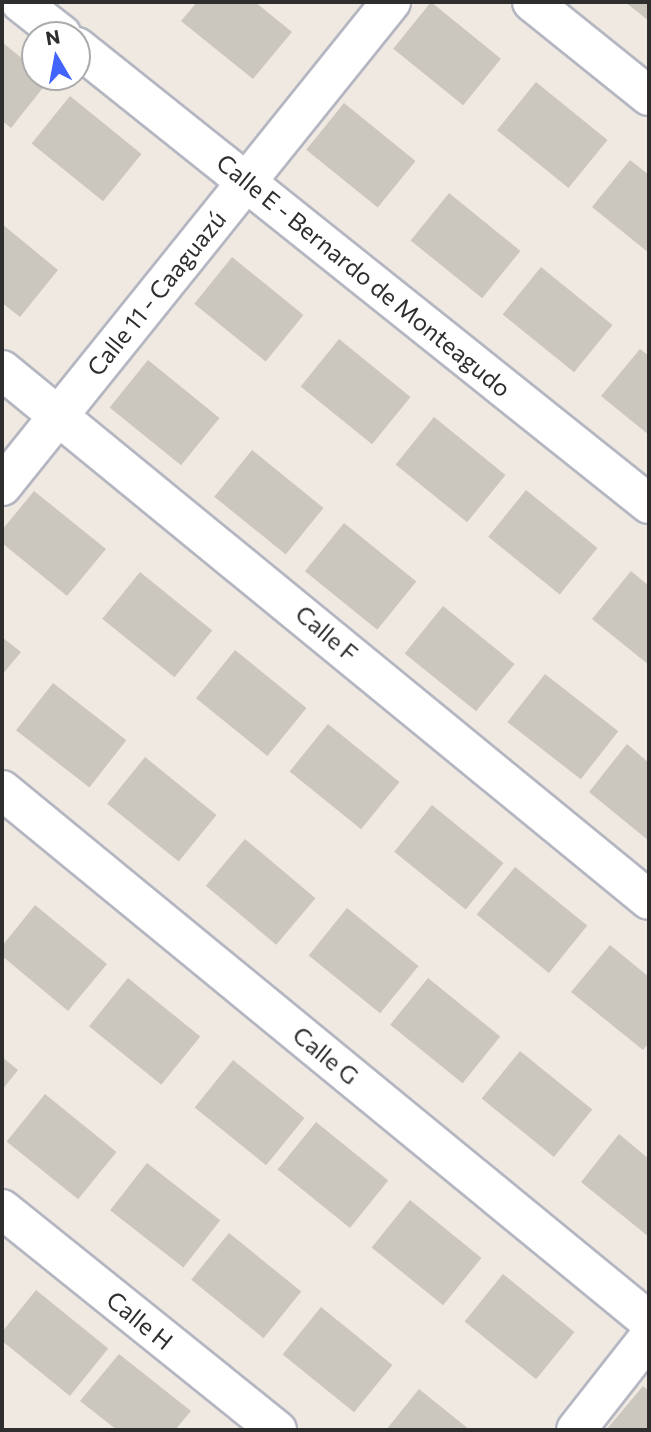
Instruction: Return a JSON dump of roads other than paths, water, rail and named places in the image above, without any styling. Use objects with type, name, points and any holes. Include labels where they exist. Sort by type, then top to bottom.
[{"type":"street","points":[[20,2],[44,21]]},
{"type":"street","name":"Calle 11 - Caaguazú","points":[[2,486],[391,2]]},
{"type":"street","points":[[533,2],[649,96]]},
{"type":"street","name":"Calle E - Bernardo de Monteagudo","points":[[91,58],[649,504]]},
{"type":"street","name":"Calle F","points":[[2,370],[60,413],[649,900]]},
{"type":"street","name":"Calle G","points":[[2,790],[649,1321]]},
{"type":"street","name":"Calle H","points":[[2,1209],[277,1430]]},
{"type":"street","points":[[576,1430],[649,1337]]}]
